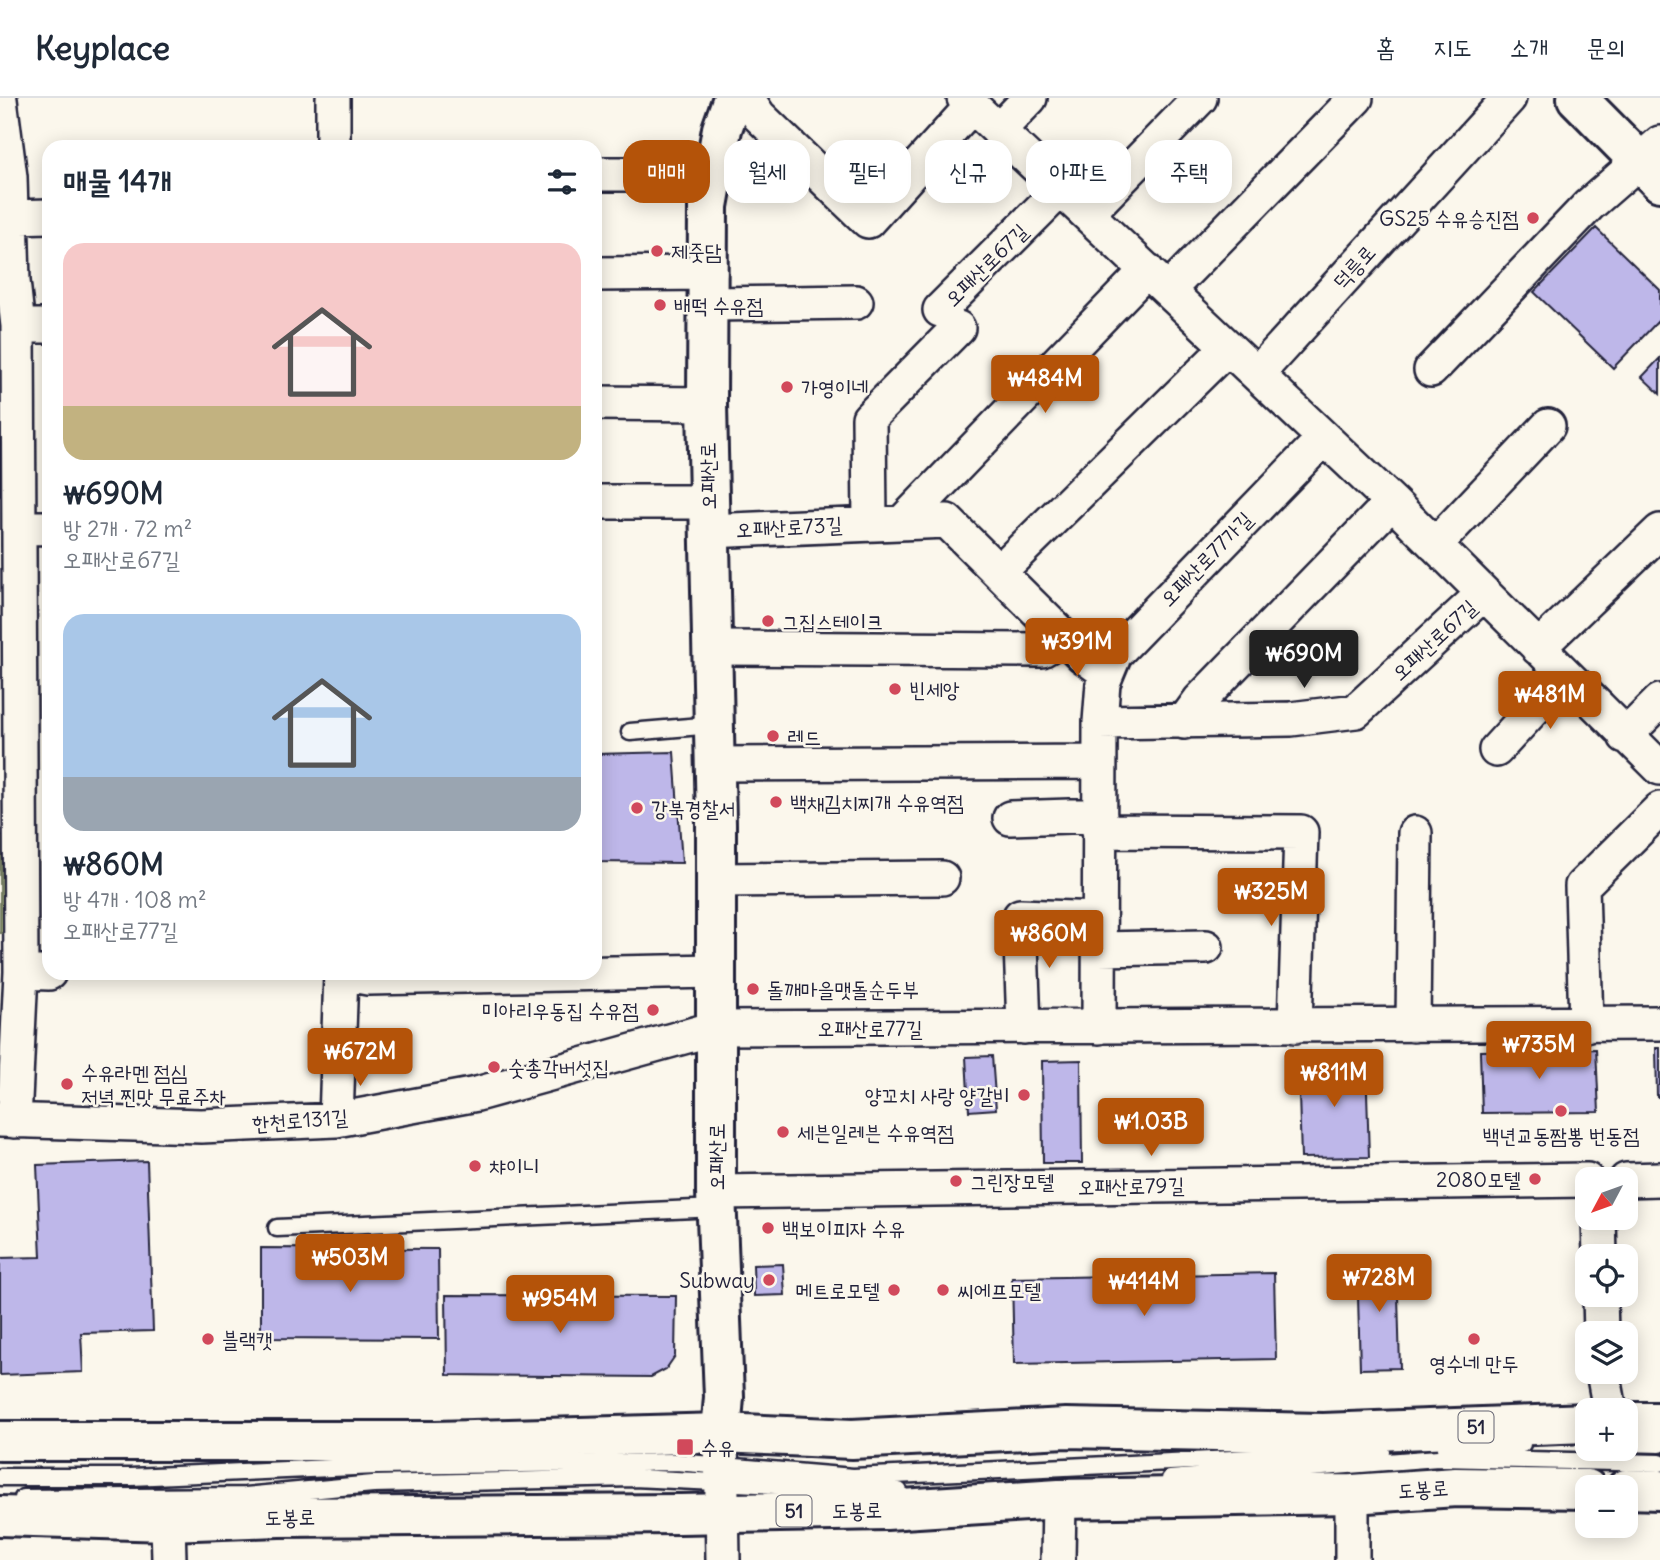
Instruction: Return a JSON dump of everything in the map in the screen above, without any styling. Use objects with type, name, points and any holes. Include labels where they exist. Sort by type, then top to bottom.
[{"type":"main road","name":"오패산로","points":[[723,1474],[724,1397],[717,1200],[716,880],[707,404],[708,206],[722,129],[733,98]]},
{"type":"main road","points":[[1577,98],[1653,162]]},
{"type":"main road","points":[[1638,1422],[1660,1422]]},
{"type":"main road","name":"도봉로","points":[[0,1516],[168,1521],[279,1517],[723,1474],[852,1439],[1066,1428],[1323,1433],[1575,1423]]},
{"type":"main road","name":"도봉로","points":[[0,1441],[436,1441],[723,1474],[886,1510],[1059,1499],[1352,1494],[1456,1487],[1575,1489]]},
{"type":"main road","points":[[1638,1489],[1660,1490]]},
{"type":"street","points":[[333,98],[333,140]]},
{"type":"street","name":"오패산로67길","points":[[747,98],[759,116],[868,221],[968,102],[1026,157]]},
{"type":"street","points":[[998,131],[1030,98]]},
{"type":"street","points":[[1087,214],[1200,98]]},
{"type":"street","points":[[903,522],[1157,280],[1356,98]]},
{"type":"street","name":"덕릉로","points":[[1256,374],[1509,98]]},
{"type":"street","points":[[0,100],[5,178],[12,217],[6,282],[34,326],[35,972],[7,1121]]},
{"type":"street","points":[[1431,370],[1589,205],[1653,162]]},
{"type":"street","points":[[602,174],[672,174],[713,179]]},
{"type":"street","name":"오패산로67길","points":[[949,319],[1048,203]]},
{"type":"street","name":"오패산로67길","points":[[1075,203],[1392,502],[1660,768]]},
{"type":"street","points":[[12,217],[42,216]]},
{"type":"street","points":[[602,275],[856,302]]},
{"type":"street","name":"오패산로73길","points":[[870,523],[869,418],[949,319]]},
{"type":"street","points":[[999,572],[1228,347]]},
{"type":"street","points":[[602,403],[707,404]]},
{"type":"street","points":[[1434,545],[1548,426]]},
{"type":"street","name":"오패산로77가길","points":[[1099,1027],[1099,762],[1100,722],[1107,673],[1115,654],[1324,438]]},
{"type":"street","points":[[1184,722],[1200,700],[1392,502]]},
{"type":"street","name":"오패산로73길","points":[[602,503],[709,516],[870,523],[947,521],[1064,637],[1107,673]]},
{"type":"street","points":[[1538,648],[1660,531]]},
{"type":"street","name":"오패산로67길","points":[[1100,722],[1291,719],[1356,711],[1483,594]]},
{"type":"street","points":[[711,648],[1042,650],[1064,637]]},
{"type":"street","points":[[1496,750],[1565,676]]},
{"type":"street","points":[[1625,736],[1660,701]]},
{"type":"street","points":[[714,764],[1099,762]]},
{"type":"street","points":[[1586,1025],[1582,886],[1660,809]]},
{"type":"street","points":[[1010,818],[1301,832],[1295,1026]]},
{"type":"street","points":[[1413,1026],[1415,833]]},
{"type":"street","points":[[716,880],[942,878]]},
{"type":"street","points":[[1024,1027],[1020,916],[1099,934],[1206,947]]},
{"type":"street","points":[[602,973],[716,971]]},
{"type":"street","points":[[336,1120],[341,980]]},
{"type":"street","name":"오패산로77길","points":[[716,1028],[1660,1023]]},
{"type":"street","name":"한천로131길","points":[[7,1121],[201,1126],[336,1120],[477,1094],[716,1028]]},
{"type":"street","points":[[1638,1180],[1660,1179]]},
{"type":"street","name":"오패산로79길","points":[[717,1200],[1575,1180]]},
{"type":"street","points":[[723,1474],[723,1560]]},
{"type":"street","points":[[1352,1494],[1352,1560]]},
{"type":"street","points":[[1058,1560],[1059,1499]]},
{"type":"street","points":[[168,1521],[169,1560]]},
{"type":"lane","points":[[630,732],[713,725]]},
{"type":"lane","points":[[277,1228],[717,1200]]},
{"type":"lane","points":[[1638,1443],[1660,1444]]},
{"type":"lane","points":[[0,1498],[245,1496],[373,1484],[723,1474],[941,1474],[1538,1444]]},
{"type":"lane","points":[[0,1477],[131,1477],[377,1466],[676,1462],[723,1474],[929,1492],[1054,1489],[1438,1458],[1660,1463]]},
{"type":"green space","points":[[0,835],[9,835],[10,933],[0,933]]},
{"type":"building","points":[[1596,228],[1660,290],[1660,319],[1613,368],[1534,292]]},
{"type":"building","points":[[1660,358],[1660,394],[1642,377]]},
{"type":"building","points":[[0,405],[10,405],[10,494],[0,495]]},
{"type":"building","name":"강북경찰서","points":[[674,752],[682,863],[602,862],[602,754]]},
{"type":"building","points":[[1656,1048],[1660,1048],[1660,1097],[1657,1097]]},
{"type":"building","points":[[1596,1049],[1599,1112],[1482,1113],[1480,1051]]},
{"type":"building","points":[[992,1056],[996,1109],[969,1111],[966,1057]]},
{"type":"building","points":[[1081,1060],[1082,1163],[1043,1163],[1042,1061]]},
{"type":"building","points":[[1366,1060],[1369,1157],[1301,1158],[1298,1062]]},
{"type":"building","points":[[147,1161],[153,1331],[81,1333],[83,1372],[0,1375],[0,1258],[41,1257],[37,1165]]},
{"type":"building","points":[[261,1248],[438,1249],[439,1339],[261,1338]]},
{"type":"building","points":[[1397,1259],[1400,1368],[1360,1369],[1357,1260]]},
{"type":"building","name":"Subway","points":[[783,1264],[785,1295],[754,1296],[753,1265]]},
{"type":"building","points":[[1274,1273],[1276,1359],[1014,1364],[1012,1278]]},
{"type":"building","points":[[446,1295],[676,1296],[675,1356],[666,1369],[651,1377],[447,1375]]},
{"type":"place","name":"GS25 수유승진점","points":[[1533,218]]},
{"type":"place","name":"제줏담","points":[[657,251]]},
{"type":"place","name":"배떡 수유점","points":[[660,305]]},
{"type":"place","name":"가영이네","points":[[787,387]]},
{"type":"place","name":"그집스테이크","points":[[768,621]]},
{"type":"place","name":"빈세앙","points":[[895,689]]},
{"type":"place","name":"레드","points":[[773,736]]},
{"type":"place","name":"백채김치찌개 수유역점","points":[[776,802]]},
{"type":"place","name":"강북경찰서","points":[[637,808]]},
{"type":"place","name":"돌깨마을맷돌순두부","points":[[753,989]]},
{"type":"place","name":"미아리우동집 수유점","points":[[653,1010]]},
{"type":"place","name":"숫총각버섯집","points":[[494,1067]]},
{"type":"place","name":"수유라멘 점심 저녁 찐맛 무료주차","points":[[67,1084]]},
{"type":"place","name":"양꼬치 사랑 양갈비","points":[[1024,1095]]},
{"type":"place","name":"백년교동짬뽕 번동점","points":[[1561,1111]]},
{"type":"place","name":"세븐일레븐 수유역점","points":[[783,1132]]},
{"type":"place","name":"챠이니","points":[[475,1166]]},
{"type":"place","name":"2080모텔","points":[[1535,1179]]},
{"type":"place","name":"그린장모텔","points":[[956,1181]]},
{"type":"place","name":"백보이피자 수유","points":[[768,1228]]},
{"type":"place","name":"Subway","points":[[769,1280]]},
{"type":"place","name":"메트로모텔","points":[[894,1290]]},
{"type":"place","name":"씨에프모텔","points":[[943,1290]]},
{"type":"place","name":"블랙캣","points":[[208,1339]]},
{"type":"place","name":"영수네 만두","points":[[1474,1339]]},
{"type":"place","name":"수유","points":[[685,1447]]}]
